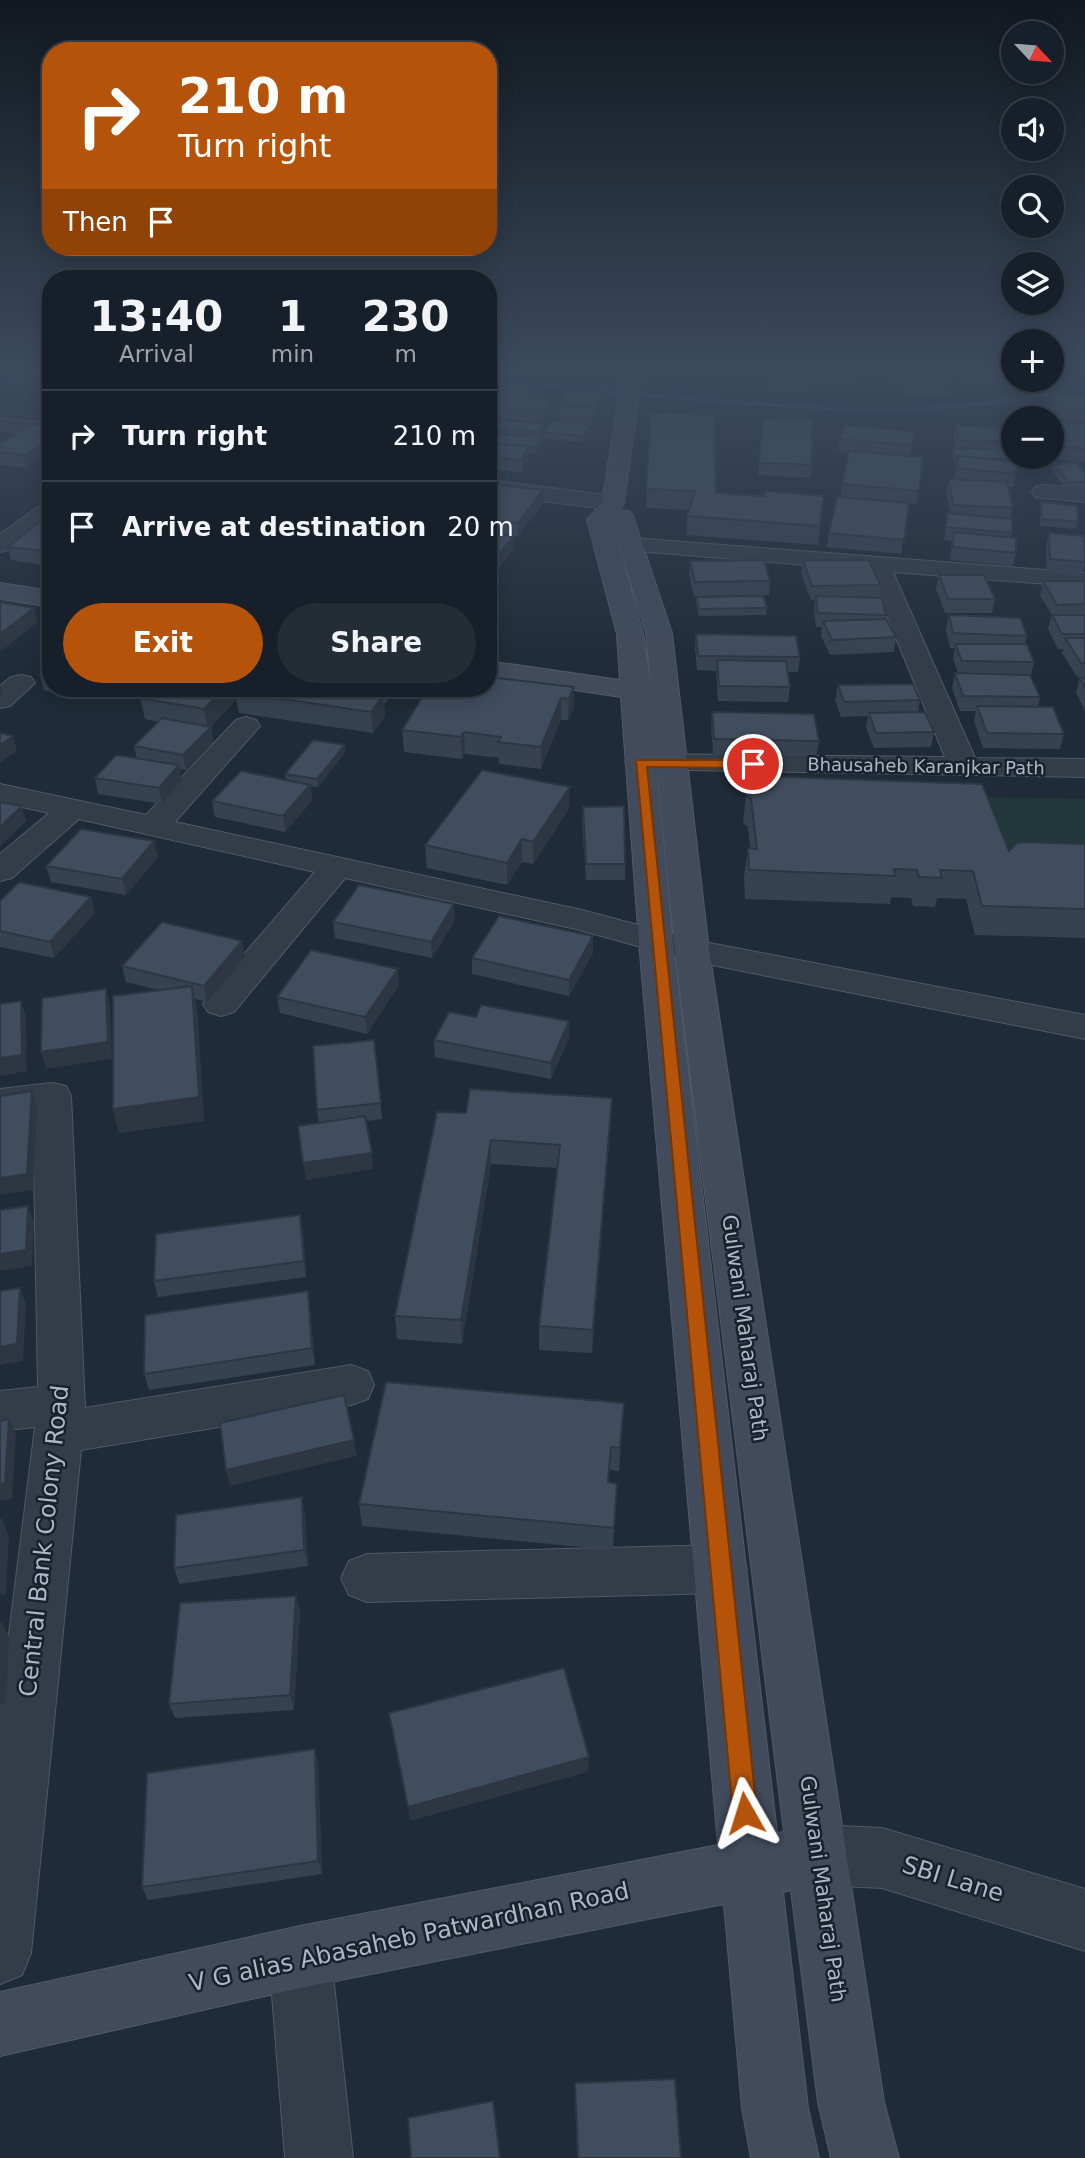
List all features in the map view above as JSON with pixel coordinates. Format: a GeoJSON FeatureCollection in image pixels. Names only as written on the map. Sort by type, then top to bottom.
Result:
{"type":"FeatureCollection","features":[{"type":"Feature","properties":{"kind":"street","name":"Gulwani Maharaj Path"},"geometry":{"type":"LineString","coordinates":[[618,472],[613,503],[599,520],[629,634],[648,685],[657,763],[674,946],[721,1569],[775,2108],[785,2158]]}},
{"type":"Feature","properties":{"kind":"street"},"geometry":{"type":"LineString","coordinates":[[497,488],[613,503]]}},
{"type":"Feature","properties":{"kind":"street"},"geometry":{"type":"LineString","coordinates":[[1043,492],[1085,495]]}},
{"type":"Feature","properties":{"kind":"street","name":"Gulwani Maharaj Path"},"geometry":{"type":"LineString","coordinates":[[613,503],[625,520],[659,633],[648,685]]}},
{"type":"Feature","properties":{"kind":"street"},"geometry":{"type":"LineString","coordinates":[[0,545],[42,515]]}},
{"type":"Feature","properties":{"kind":"street"},"geometry":{"type":"LineString","coordinates":[[633,545],[1085,580]]}},
{"type":"Feature","properties":{"kind":"street"},"geometry":{"type":"LineString","coordinates":[[877,564],[964,766]]}},
{"type":"Feature","properties":{"kind":"street"},"geometry":{"type":"LineString","coordinates":[[0,576],[42,583]]}},
{"type":"Feature","properties":{"kind":"street"},"geometry":{"type":"LineString","coordinates":[[0,591],[42,598]]}},
{"type":"Feature","properties":{"kind":"street"},"geometry":{"type":"LineString","coordinates":[[497,655],[648,685]]}},
{"type":"Feature","properties":{"kind":"street"},"geometry":{"type":"LineString","coordinates":[[497,670],[648,685]]}},
{"type":"Feature","properties":{"kind":"street"},"geometry":{"type":"LineString","coordinates":[[153,827],[246,726]]}},
{"type":"Feature","properties":{"kind":"street","name":"Bhausaheb Karanjkar Path"},"geometry":{"type":"LineString","coordinates":[[657,763],[1085,768]]}},
{"type":"Feature","properties":{"kind":"street"},"geometry":{"type":"LineString","coordinates":[[0,793],[582,920],[674,946],[1085,1027]]}},
{"type":"Feature","properties":{"kind":"street"},"geometry":{"type":"LineString","coordinates":[[0,871],[72,809]]}},
{"type":"Feature","properties":{"kind":"street"},"geometry":{"type":"LineString","coordinates":[[221,1004],[337,867]]}},
{"type":"Feature","properties":{"kind":"street","name":"Gulwani Maharaj Path"},"geometry":{"type":"LineString","coordinates":[[674,946],[819,1855],[851,2102],[865,2158]]}},
{"type":"Feature","properties":{"kind":"street","name":"Central Bank Colony Road"},"geometry":{"type":"LineString","coordinates":[[0,1103],[52,1096],[61,1418],[0,1953]]}},
{"type":"Feature","properties":{"kind":"street"},"geometry":{"type":"LineString","coordinates":[[0,1411],[61,1418],[351,1385]]}},
{"type":"Feature","properties":{"kind":"street"},"geometry":{"type":"LineString","coordinates":[[367,1578],[721,1569]]}},
{"type":"Feature","properties":{"kind":"street","name":"V G alias Abasaheb Patwardhan Road"},"geometry":{"type":"LineString","coordinates":[[0,2024],[300,1957],[819,1855]]}},
{"type":"Feature","properties":{"kind":"street","name":"SBI Lane"},"geometry":{"type":"LineString","coordinates":[[819,1855],[882,1858],[1085,1920]]}},
{"type":"Feature","properties":{"kind":"street"},"geometry":{"type":"LineString","coordinates":[[300,1957],[319,2158]]}},
{"type":"Feature","properties":{"kind":"green space"},"geometry":{"type":"Polygon","coordinates":[[[985,797],[1085,799],[1085,868],[1009,864],[985,797]]]}},
{"type":"Feature","properties":{"kind":"building"},"geometry":{"type":"Polygon","coordinates":[[[647,472],[715,472],[716,493],[764,496],[765,491],[824,496],[820,526],[687,516],[695,491],[646,489],[647,472]]]}},
{"type":"Feature","properties":{"kind":"building"},"geometry":{"type":"Polygon","coordinates":[[[845,472],[921,472],[919,491],[842,484],[845,472]]]}},
{"type":"Feature","properties":{"kind":"building"},"geometry":{"type":"Polygon","coordinates":[[[1060,472],[1084,472],[1085,482],[1068,482],[1060,472]]]}},
{"type":"Feature","properties":{"kind":"building"},"geometry":{"type":"Polygon","coordinates":[[[949,479],[1007,482],[1013,508],[953,505],[949,479]]]}},
{"type":"Feature","properties":{"kind":"building"},"geometry":{"type":"Polygon","coordinates":[[[497,485],[543,490],[518,523],[497,521],[497,485]]]}},
{"type":"Feature","properties":{"kind":"building"},"geometry":{"type":"Polygon","coordinates":[[[837,497],[909,503],[904,540],[829,533],[837,497]]]}},
{"type":"Feature","properties":{"kind":"building"},"geometry":{"type":"Polygon","coordinates":[[[1041,502],[1077,506],[1078,522],[1042,519],[1041,502]]]}},
{"type":"Feature","properties":{"kind":"building"},"geometry":{"type":"Polygon","coordinates":[[[947,513],[1012,519],[1012,533],[946,527],[947,513]]]}},
{"type":"Feature","properties":{"kind":"building"},"geometry":{"type":"Polygon","coordinates":[[[42,520],[42,551],[8,547],[42,520]]]}},
{"type":"Feature","properties":{"kind":"building"},"geometry":{"type":"Polygon","coordinates":[[[954,532],[1016,538],[1016,553],[953,547],[954,532]]]}},
{"type":"Feature","properties":{"kind":"building"},"geometry":{"type":"Polygon","coordinates":[[[1049,533],[1084,536],[1085,562],[1050,559],[1049,533]]]}},
{"type":"Feature","properties":{"kind":"building"},"geometry":{"type":"Polygon","coordinates":[[[497,534],[514,536],[500,553],[497,553],[497,534]]]}},
{"type":"Feature","properties":{"kind":"building"},"geometry":{"type":"Polygon","coordinates":[[[764,560],[770,581],[695,582],[690,561],[764,560]]]}},
{"type":"Feature","properties":{"kind":"building"},"geometry":{"type":"Polygon","coordinates":[[[803,560],[869,560],[880,585],[812,586],[803,560]]]}},
{"type":"Feature","properties":{"kind":"building"},"geometry":{"type":"Polygon","coordinates":[[[939,575],[984,575],[995,599],[948,599],[939,575]]]}},
{"type":"Feature","properties":{"kind":"building"},"geometry":{"type":"Polygon","coordinates":[[[1043,581],[1085,581],[1085,604],[1057,605],[1043,581]]]}},
{"type":"Feature","properties":{"kind":"building"},"geometry":{"type":"Polygon","coordinates":[[[763,596],[767,608],[699,609],[696,597],[763,596]]]}},
{"type":"Feature","properties":{"kind":"building"},"geometry":{"type":"Polygon","coordinates":[[[816,596],[882,598],[886,615],[818,613],[816,596]]]}},
{"type":"Feature","properties":{"kind":"building"},"geometry":{"type":"Polygon","coordinates":[[[0,602],[34,608],[0,634],[0,602]]]}},
{"type":"Feature","properties":{"kind":"building"},"geometry":{"type":"Polygon","coordinates":[[[949,615],[1020,618],[1027,636],[953,633],[949,615]]]}},
{"type":"Feature","properties":{"kind":"building"},"geometry":{"type":"Polygon","coordinates":[[[1052,615],[1085,615],[1085,634],[1062,634],[1052,615]]]}},
{"type":"Feature","properties":{"kind":"building"},"geometry":{"type":"Polygon","coordinates":[[[886,619],[896,637],[832,640],[823,621],[886,619]]]}},
{"type":"Feature","properties":{"kind":"building"},"geometry":{"type":"Polygon","coordinates":[[[696,634],[796,636],[800,657],[698,656],[696,634]]]}},
{"type":"Feature","properties":{"kind":"building"},"geometry":{"type":"Polygon","coordinates":[[[1065,638],[1085,638],[1085,663],[1081,663],[1065,638]]]}},
{"type":"Feature","properties":{"kind":"building"},"geometry":{"type":"Polygon","coordinates":[[[955,644],[1027,644],[1034,662],[962,661],[955,644]]]}},
{"type":"Feature","properties":{"kind":"building"},"geometry":{"type":"Polygon","coordinates":[[[717,660],[786,661],[790,687],[719,686],[717,660]]]}},
{"type":"Feature","properties":{"kind":"building"},"geometry":{"type":"Polygon","coordinates":[[[955,673],[1030,675],[1040,697],[963,696],[955,673]]]}},
{"type":"Feature","properties":{"kind":"building"},"geometry":{"type":"Polygon","coordinates":[[[497,678],[574,687],[569,699],[561,698],[541,747],[498,742],[501,737],[464,732],[461,737],[402,730],[422,697],[497,697],[497,678]]]}},
{"type":"Feature","properties":{"kind":"building"},"geometry":{"type":"Polygon","coordinates":[[[913,684],[920,700],[844,702],[838,685],[913,684]]]}},
{"type":"Feature","properties":{"kind":"building"},"geometry":{"type":"Polygon","coordinates":[[[141,697],[215,697],[204,709],[141,697]]]}},
{"type":"Feature","properties":{"kind":"building"},"geometry":{"type":"Polygon","coordinates":[[[269,697],[382,697],[371,712],[269,697]]]}},
{"type":"Feature","properties":{"kind":"building"},"geometry":{"type":"Polygon","coordinates":[[[977,706],[1053,707],[1064,734],[987,733],[977,706]]]}},
{"type":"Feature","properties":{"kind":"building"},"geometry":{"type":"Polygon","coordinates":[[[712,712],[814,714],[819,741],[714,739],[712,712]]]}},
{"type":"Feature","properties":{"kind":"building"},"geometry":{"type":"Polygon","coordinates":[[[925,712],[934,732],[876,733],[869,713],[925,712]]]}},
{"type":"Feature","properties":{"kind":"building"},"geometry":{"type":"Polygon","coordinates":[[[162,718],[211,727],[183,755],[134,746],[162,718]]]}},
{"type":"Feature","properties":{"kind":"building"},"geometry":{"type":"Polygon","coordinates":[[[0,733],[13,736],[0,745],[0,733]]]}},
{"type":"Feature","properties":{"kind":"building"},"geometry":{"type":"Polygon","coordinates":[[[313,740],[345,745],[317,779],[285,774],[313,740]]]}},
{"type":"Feature","properties":{"kind":"building"},"geometry":{"type":"Polygon","coordinates":[[[116,755],[179,765],[159,788],[95,778],[116,755]]]}},
{"type":"Feature","properties":{"kind":"building"},"geometry":{"type":"Polygon","coordinates":[[[482,770],[570,787],[533,842],[522,839],[507,863],[425,845],[482,770]]]}},
{"type":"Feature","properties":{"kind":"building"},"geometry":{"type":"Polygon","coordinates":[[[241,771],[310,785],[283,816],[212,801],[241,771]]]}},
{"type":"Feature","properties":{"kind":"building"},"geometry":{"type":"Polygon","coordinates":[[[755,776],[982,784],[1009,851],[1017,843],[1025,842],[1085,844],[1085,909],[982,906],[973,871],[940,870],[942,878],[919,877],[917,870],[894,869],[895,876],[749,870],[748,848],[757,849],[751,799],[746,795],[756,791],[755,776]]]}},
{"type":"Feature","properties":{"kind":"building"},"geometry":{"type":"Polygon","coordinates":[[[0,802],[22,806],[0,827],[0,802]]]}},
{"type":"Feature","properties":{"kind":"building"},"geometry":{"type":"Polygon","coordinates":[[[624,806],[625,864],[586,864],[583,807],[624,806]]]}},
{"type":"Feature","properties":{"kind":"building"},"geometry":{"type":"Polygon","coordinates":[[[81,829],[154,841],[122,879],[46,866],[81,829]]]}},
{"type":"Feature","properties":{"kind":"building"},"geometry":{"type":"Polygon","coordinates":[[[19,882],[91,897],[50,942],[0,931],[0,901],[19,882]]]}},
{"type":"Feature","properties":{"kind":"building"},"geometry":{"type":"Polygon","coordinates":[[[359,885],[454,904],[431,942],[333,922],[359,885]]]}},
{"type":"Feature","properties":{"kind":"building"},"geometry":{"type":"Polygon","coordinates":[[[499,916],[593,936],[569,980],[472,958],[499,916]]]}},
{"type":"Feature","properties":{"kind":"building"},"geometry":{"type":"Polygon","coordinates":[[[162,922],[242,941],[204,986],[122,966],[162,922]]]}},
{"type":"Feature","properties":{"kind":"building"},"geometry":{"type":"Polygon","coordinates":[[[311,950],[398,969],[365,1017],[277,997],[311,950]]]}},
{"type":"Feature","properties":{"kind":"building"},"geometry":{"type":"Polygon","coordinates":[[[192,986],[199,1097],[113,1109],[113,996],[192,986]]]}},
{"type":"Feature","properties":{"kind":"building"},"geometry":{"type":"Polygon","coordinates":[[[106,989],[108,1042],[41,1052],[42,998],[106,989]]]}},
{"type":"Feature","properties":{"kind":"building"},"geometry":{"type":"Polygon","coordinates":[[[21,1001],[22,1055],[0,1058],[0,1004],[21,1001]]]}},
{"type":"Feature","properties":{"kind":"building"},"geometry":{"type":"Polygon","coordinates":[[[481,1005],[569,1021],[551,1063],[434,1040],[449,1012],[476,1017],[481,1005]]]}},
{"type":"Feature","properties":{"kind":"building"},"geometry":{"type":"Polygon","coordinates":[[[374,1040],[381,1103],[317,1110],[313,1046],[374,1040]]]}},
{"type":"Feature","properties":{"kind":"building"},"geometry":{"type":"Polygon","coordinates":[[[470,1089],[612,1098],[593,1330],[539,1326],[560,1145],[491,1140],[461,1320],[395,1316],[437,1112],[466,1113],[470,1089]]]}},
{"type":"Feature","properties":{"kind":"building"},"geometry":{"type":"Polygon","coordinates":[[[32,1091],[27,1174],[0,1178],[0,1096],[32,1091]]]}},
{"type":"Feature","properties":{"kind":"building"},"geometry":{"type":"Polygon","coordinates":[[[365,1116],[372,1153],[303,1163],[298,1126],[365,1116]]]}},
{"type":"Feature","properties":{"kind":"building"},"geometry":{"type":"Polygon","coordinates":[[[28,1206],[26,1250],[0,1254],[0,1210],[28,1206]]]}},
{"type":"Feature","properties":{"kind":"building"},"geometry":{"type":"Polygon","coordinates":[[[300,1215],[304,1261],[154,1281],[156,1234],[300,1215]]]}},
{"type":"Feature","properties":{"kind":"building"},"geometry":{"type":"Polygon","coordinates":[[[20,1288],[17,1344],[0,1347],[0,1291],[20,1288]]]}},
{"type":"Feature","properties":{"kind":"building"},"geometry":{"type":"Polygon","coordinates":[[[308,1291],[312,1348],[144,1374],[145,1315],[308,1291]]]}},
{"type":"Feature","properties":{"kind":"building"},"geometry":{"type":"Polygon","coordinates":[[[386,1382],[624,1403],[620,1448],[611,1447],[608,1482],[617,1484],[614,1528],[359,1504],[386,1382]]]}},
{"type":"Feature","properties":{"kind":"building"},"geometry":{"type":"Polygon","coordinates":[[[344,1395],[354,1440],[226,1470],[220,1423],[344,1395]]]}},
{"type":"Feature","properties":{"kind":"building"},"geometry":{"type":"Polygon","coordinates":[[[9,1419],[5,1483],[0,1484],[0,1421],[9,1419]]]}},
{"type":"Feature","properties":{"kind":"building"},"geometry":{"type":"Polygon","coordinates":[[[302,1497],[304,1550],[174,1568],[176,1515],[302,1497]]]}},
{"type":"Feature","properties":{"kind":"building"},"geometry":{"type":"Polygon","coordinates":[[[296,1596],[290,1695],[169,1704],[180,1603],[296,1596]]]}},
{"type":"Feature","properties":{"kind":"building"},"geometry":{"type":"Polygon","coordinates":[[[2,1622],[0,1654],[0,1623],[2,1622]]]}},
{"type":"Feature","properties":{"kind":"building"},"geometry":{"type":"Polygon","coordinates":[[[564,1668],[589,1757],[408,1807],[389,1713],[564,1668]]]}},
{"type":"Feature","properties":{"kind":"building"},"geometry":{"type":"Polygon","coordinates":[[[315,1749],[318,1861],[142,1887],[147,1773],[315,1749]]]}},
{"type":"Feature","properties":{"kind":"building"},"geometry":{"type":"Polygon","coordinates":[[[675,2079],[681,2158],[578,2158],[575,2083],[675,2079]]]}},
{"type":"Feature","properties":{"kind":"building"},"geometry":{"type":"Polygon","coordinates":[[[493,2101],[500,2158],[411,2158],[408,2118],[493,2101]]]}},
{"type":"Feature","properties":{"kind":"route"},"geometry":{"type":"LineString","coordinates":[[745,1813],[640,763],[753,764]]}}]}
